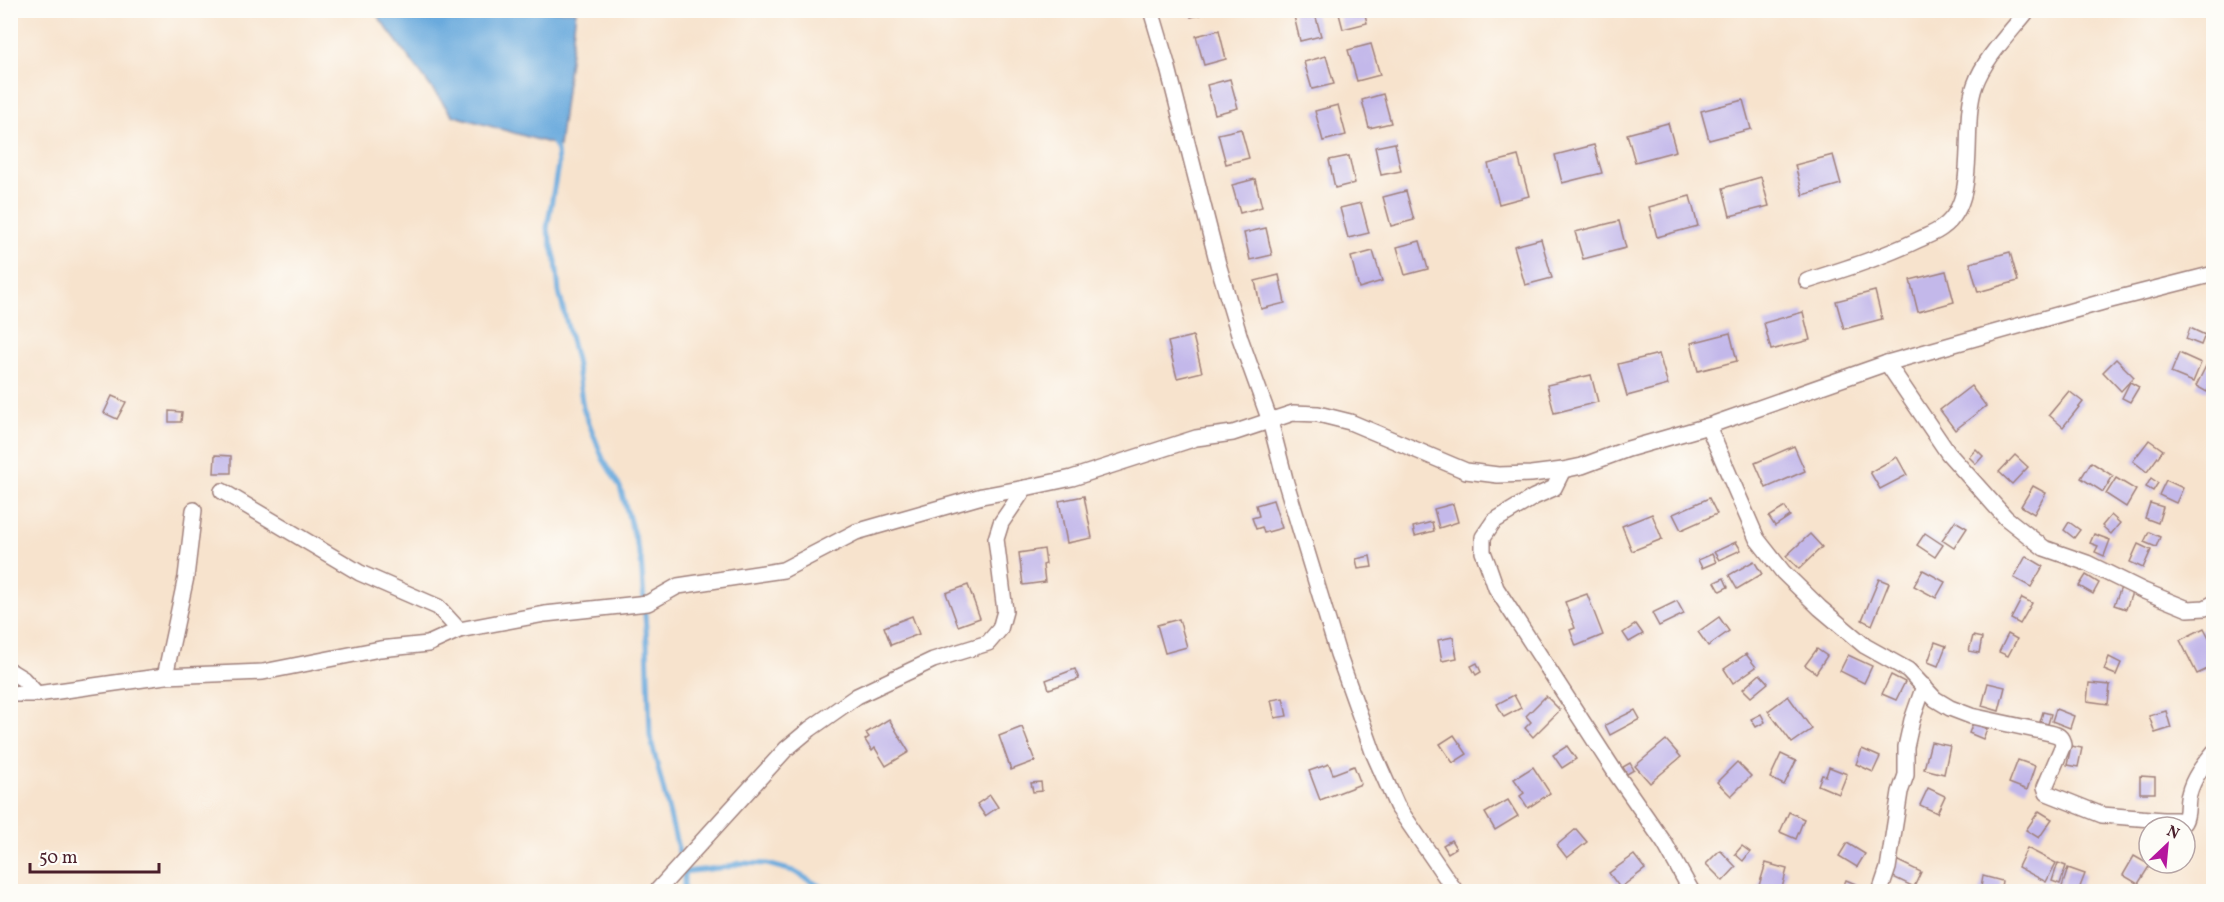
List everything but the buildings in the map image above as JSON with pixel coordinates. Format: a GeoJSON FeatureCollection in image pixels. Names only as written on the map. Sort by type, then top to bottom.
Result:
{"type":"FeatureCollection","features":[{"type":"Feature","properties":{"kind":"street"},"geometry":{"type":"LineString","coordinates":[[1150,10],[1167,64],[1218,264],[1240,338],[1270,421],[1286,483],[1338,654],[1373,752],[1397,806],[1456,891]]}},
{"type":"Feature","properties":{"kind":"street"},"geometry":{"type":"LineString","coordinates":[[1807,281],[1909,244],[1943,227],[1959,210],[1964,190],[1968,114],[1976,83],[1994,53],[2028,10]]}},
{"type":"Feature","properties":{"kind":"street"},"geometry":{"type":"LineString","coordinates":[[10,694],[37,694],[165,676],[263,672],[380,649],[428,644],[459,630],[545,614],[648,603],[678,586],[783,570],[856,532],[982,496],[1072,478],[1196,438],[1233,433],[1293,413],[1318,414],[1350,422],[1466,471],[1498,475],[1563,470],[1708,426],[1887,363],[2212,274]]}},
{"type":"Feature","properties":{"kind":"street"},"geometry":{"type":"LineString","coordinates":[[1887,363],[1948,453],[2006,518],[2044,548],[2087,564],[2188,609],[2205,608],[2214,603]]}},
{"type":"Feature","properties":{"kind":"street"},"geometry":{"type":"LineString","coordinates":[[1708,426],[1757,538],[1783,572],[1820,608],[1856,638],[1908,670],[1935,699],[1950,708],[1971,716],[2059,735],[2063,745],[2045,790],[2102,815],[2184,822],[2193,781],[2214,752]]}},
{"type":"Feature","properties":{"kind":"street"},"geometry":{"type":"LineString","coordinates":[[1563,470],[1554,488],[1494,521],[1483,537],[1484,552],[1496,588],[1617,775],[1665,844],[1692,891]]}},
{"type":"Feature","properties":{"kind":"street"},"geometry":{"type":"LineString","coordinates":[[656,891],[786,749],[810,729],[856,696],[933,660],[988,642],[1000,629],[1005,611],[996,539],[1001,523],[1025,488]]}},
{"type":"Feature","properties":{"kind":"street"},"geometry":{"type":"LineString","coordinates":[[222,491],[360,573],[438,608],[459,630]]}},
{"type":"Feature","properties":{"kind":"street"},"geometry":{"type":"LineString","coordinates":[[165,676],[186,577],[194,510]]}},
{"type":"Feature","properties":{"kind":"street"},"geometry":{"type":"LineString","coordinates":[[10,671],[23,679],[37,694]]}},
{"type":"Feature","properties":{"kind":"street"},"geometry":{"type":"LineString","coordinates":[[1880,891],[1888,868],[1900,792],[1906,775],[1906,747],[1912,720],[1924,686]]}},
{"type":"Feature","properties":{"kind":"water"},"geometry":{"type":"Polygon","coordinates":[[[374,11],[576,11],[559,146],[452,115],[374,11]]]}},
{"type":"Feature","properties":{"kind":"waterway"},"geometry":{"type":"LineString","coordinates":[[552,141],[557,150],[558,165],[547,228],[556,261],[559,292],[576,360],[583,408],[603,459],[620,487],[641,559],[650,736],[684,872],[684,892]]}},
{"type":"Feature","properties":{"kind":"waterway"},"geometry":{"type":"LineString","coordinates":[[684,872],[727,867],[740,863],[767,864],[793,871],[830,892]]}}]}
